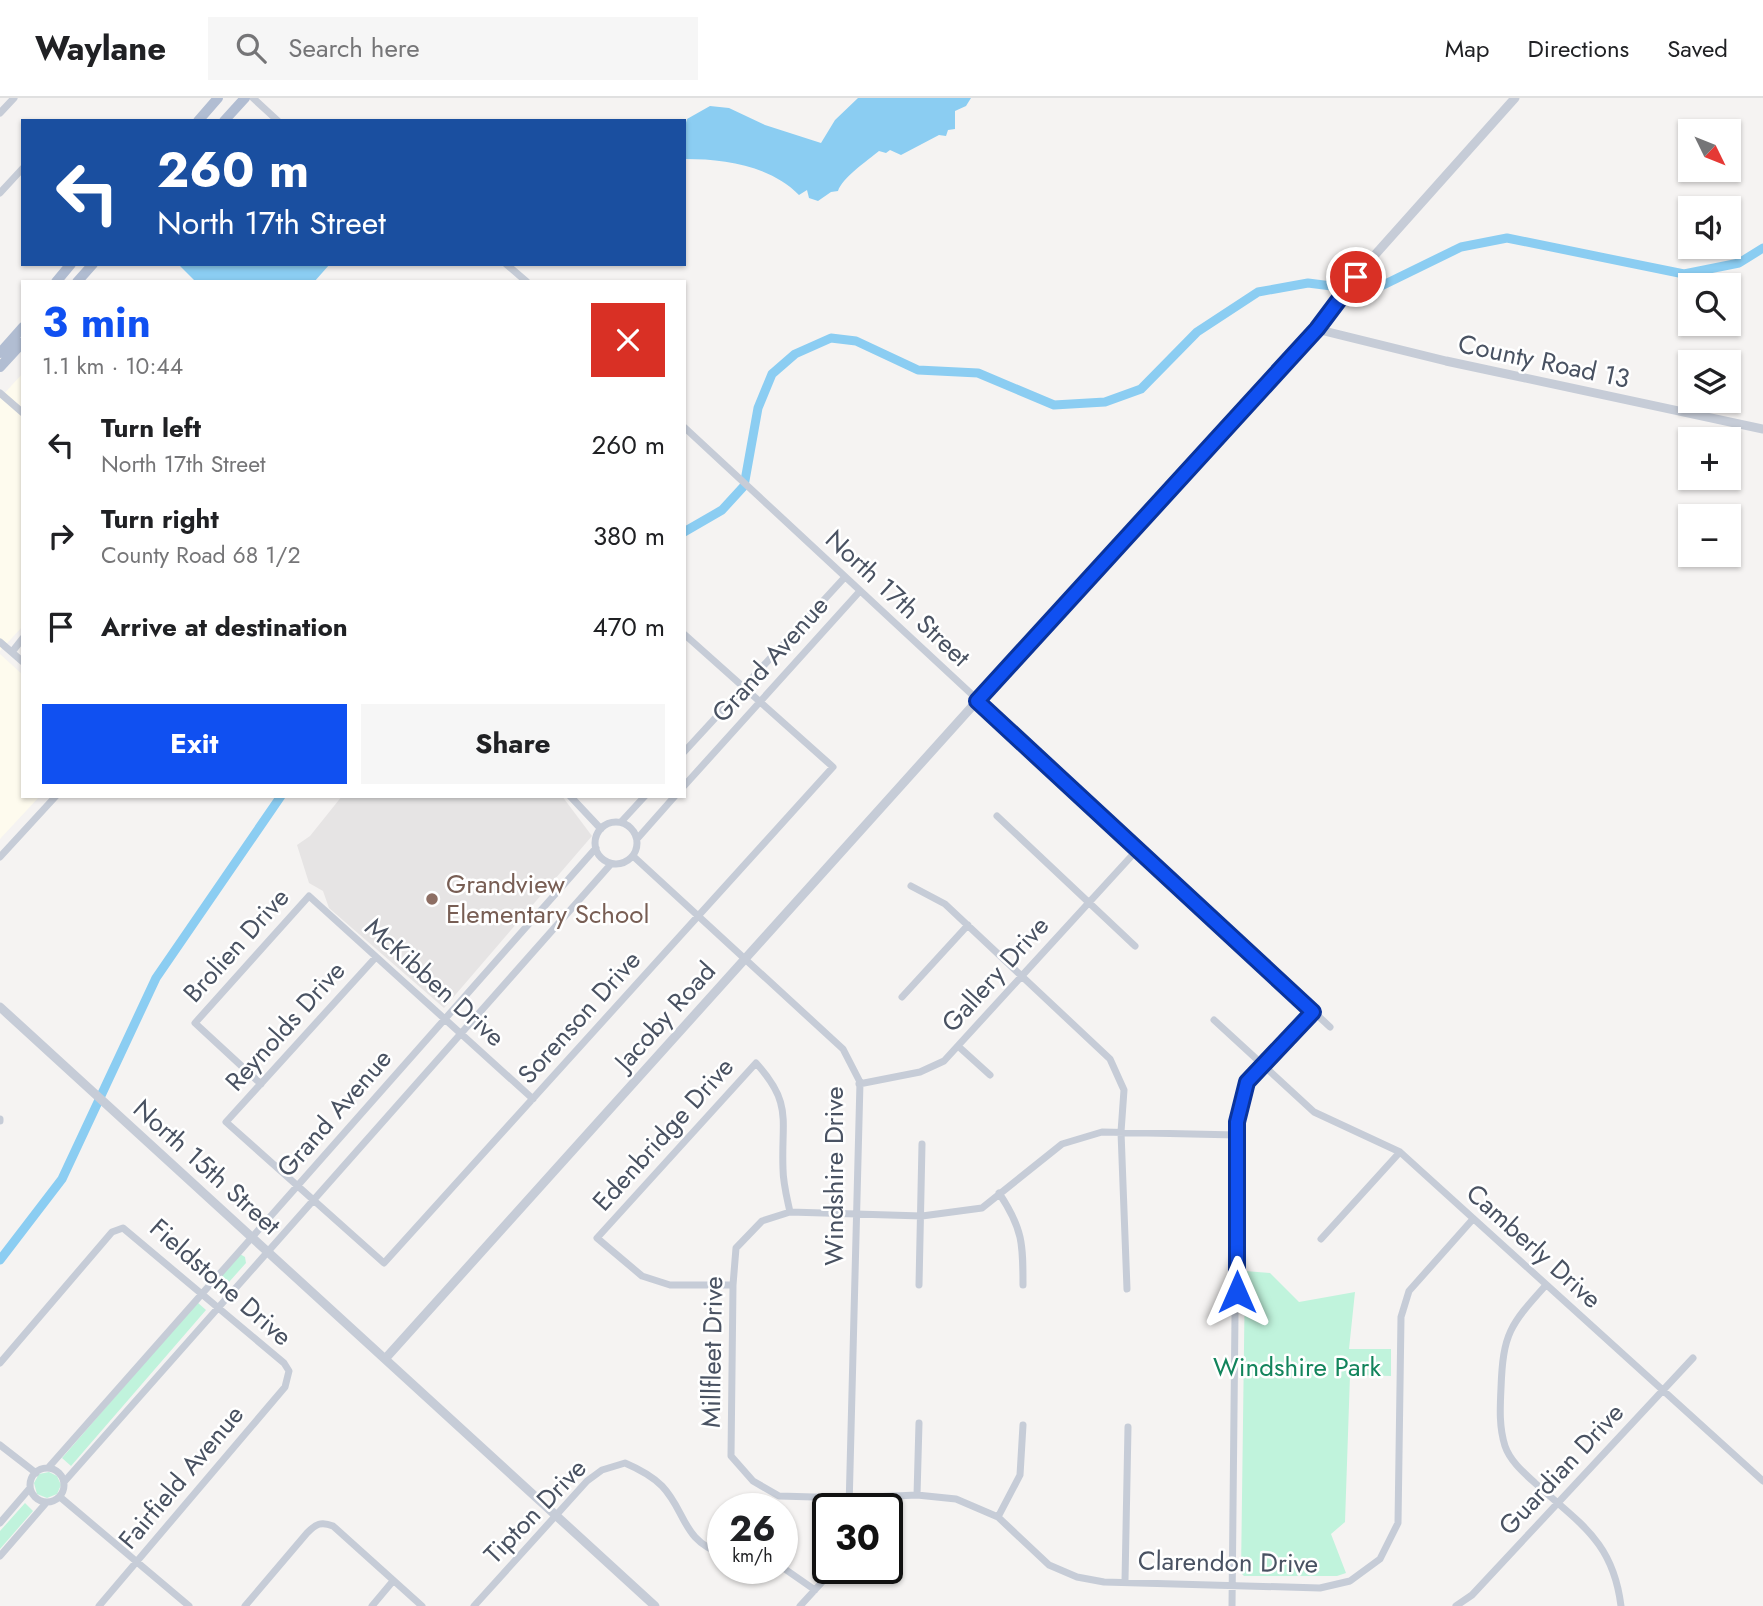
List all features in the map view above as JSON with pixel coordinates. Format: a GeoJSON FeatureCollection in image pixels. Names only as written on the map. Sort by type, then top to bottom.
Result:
{"type":"FeatureCollection","features":[{"type":"Feature","properties":{"kind":"main road"},"geometry":{"type":"LineString","coordinates":[[200,119],[218,98]]}},
{"type":"Feature","properties":{"kind":"main road"},"geometry":{"type":"LineString","coordinates":[[226,119],[244,98]]}},
{"type":"Feature","properties":{"kind":"main road"},"geometry":{"type":"LineString","coordinates":[[58,280],[69,266]]}},
{"type":"Feature","properties":{"kind":"main road"},"geometry":{"type":"LineString","coordinates":[[79,280],[91,266]]}},
{"type":"Feature","properties":{"kind":"main road"},"geometry":{"type":"LineString","coordinates":[[0,343],[21,320]]}},
{"type":"Feature","properties":{"kind":"main road"},"geometry":{"type":"LineString","coordinates":[[0,352],[21,329]]}},
{"type":"Feature","properties":{"kind":"main road"},"geometry":{"type":"LineString","coordinates":[[0,367],[21,344]]}},
{"type":"Feature","properties":{"kind":"street"},"geometry":{"type":"LineString","coordinates":[[0,113],[14,98]]}},
{"type":"Feature","properties":{"kind":"street"},"geometry":{"type":"LineString","coordinates":[[253,98],[276,119]]}},
{"type":"Feature","properties":{"kind":"street","name":"Jacoby Road"},"geometry":{"type":"LineString","coordinates":[[385,1359],[977,701],[1317,329],[1356,277],[1514,98]]}},
{"type":"Feature","properties":{"kind":"street"},"geometry":{"type":"LineString","coordinates":[[0,193],[21,170]]}},
{"type":"Feature","properties":{"kind":"street"},"geometry":{"type":"LineString","coordinates":[[508,266],[525,280]]}},
{"type":"Feature","properties":{"kind":"street","name":"County Road 13"},"geometry":{"type":"LineString","coordinates":[[1317,329],[1446,361],[1763,429]]}},
{"type":"Feature","properties":{"kind":"street"},"geometry":{"type":"LineString","coordinates":[[0,393],[21,411]]}},
{"type":"Feature","properties":{"kind":"street","name":"North 17th Street"},"geometry":{"type":"LineString","coordinates":[[686,429],[1330,1027]]}},
{"type":"Feature","properties":{"kind":"street","name":"Grand Avenue"},"geometry":{"type":"LineString","coordinates":[[686,750],[845,577]]}},
{"type":"Feature","properties":{"kind":"street","name":"Grand Avenue"},"geometry":{"type":"LineString","coordinates":[[686,784],[860,591]]}},
{"type":"Feature","properties":{"kind":"street"},"geometry":{"type":"LineString","coordinates":[[686,637],[761,700]]}},
{"type":"Feature","properties":{"kind":"street"},"geometry":{"type":"LineString","coordinates":[[12,652],[21,641]]}},
{"type":"Feature","properties":{"kind":"street"},"geometry":{"type":"LineString","coordinates":[[0,642],[21,660]]}},
{"type":"Feature","properties":{"kind":"street","name":"Sorenson Drive"},"geometry":{"type":"LineString","coordinates":[[313,1201],[384,1263],[833,767],[761,700]]}},
{"type":"Feature","properties":{"kind":"street"},"geometry":{"type":"LineString","coordinates":[[0,857],[53,798]]}},
{"type":"Feature","properties":{"kind":"street"},"geometry":{"type":"LineString","coordinates":[[572,798],[601,829]]}},
{"type":"Feature","properties":{"kind":"street"},"geometry":{"type":"LineString","coordinates":[[621,822],[643,798]]}},
{"type":"Feature","properties":{"kind":"street"},"geometry":{"type":"LineString","coordinates":[[637,839],[630,826],[621,822],[609,823],[601,829],[596,838],[596,848],[600,857],[611,864],[625,863],[633,856],[637,839],[673,798]]}},
{"type":"Feature","properties":{"kind":"street"},"geometry":{"type":"LineString","coordinates":[[997,816],[1135,946]]}},
{"type":"Feature","properties":{"kind":"street","name":"Grand Avenue"},"geometry":{"type":"LineString","coordinates":[[48,1468],[596,848]]}},
{"type":"Feature","properties":{"kind":"street","name":"Gallery Drive"},"geometry":{"type":"LineString","coordinates":[[859,1084],[920,1072],[944,1061],[1137,850]]}},
{"type":"Feature","properties":{"kind":"street","name":"Windshire Drive"},"geometry":{"type":"LineString","coordinates":[[633,856],[843,1049],[859,1084],[849,1493]]}},
{"type":"Feature","properties":{"kind":"street","name":"Grand Avenue"},"geometry":{"type":"LineString","coordinates":[[64,1482],[611,864]]}},
{"type":"Feature","properties":{"kind":"street"},"geometry":{"type":"LineString","coordinates":[[911,886],[945,904],[1110,1059],[1124,1090],[1121,1132],[1127,1289]]}},
{"type":"Feature","properties":{"kind":"street","name":"McKibben Drive"},"geometry":{"type":"LineString","coordinates":[[309,896],[533,1099]]}},
{"type":"Feature","properties":{"kind":"street","name":"Brolien Drive"},"geometry":{"type":"LineString","coordinates":[[261,1084],[195,1023],[309,896]]}},
{"type":"Feature","properties":{"kind":"street"},"geometry":{"type":"LineString","coordinates":[[902,997],[968,925]]}},
{"type":"Feature","properties":{"kind":"street","name":"Reynolds Drive"},"geometry":{"type":"LineString","coordinates":[[297,1186],[226,1122],[376,957]]}},
{"type":"Feature","properties":{"kind":"street","name":"North 15th Street"},"geometry":{"type":"LineString","coordinates":[[0,1007],[655,1606]]}},
{"type":"Feature","properties":{"kind":"street"},"geometry":{"type":"LineString","coordinates":[[1232,1606],[1237,1135],[1247,1082],[1313,1012]]}},
{"type":"Feature","properties":{"kind":"street","name":"Camberly Drive"},"geometry":{"type":"LineString","coordinates":[[1214,1020],[1314,1112],[1400,1152],[1763,1481]]}},
{"type":"Feature","properties":{"kind":"street"},"geometry":{"type":"LineString","coordinates":[[958,1046],[990,1075]]}},
{"type":"Feature","properties":{"kind":"street","name":"Edenbridge Drive"},"geometry":{"type":"LineString","coordinates":[[733,1285],[670,1285],[642,1276],[597,1238],[756,1063],[775,1084],[784,1107],[783,1172],[790,1212]]}},
{"type":"Feature","properties":{"kind":"street","name":"Millfleet Drive"},"geometry":{"type":"LineString","coordinates":[[812,1497],[779,1496],[752,1480],[731,1456],[733,1285],[736,1248],[762,1221],[790,1212],[922,1216],[982,1208],[1062,1144],[1102,1132],[1237,1135]]}},
{"type":"Feature","properties":{"kind":"street"},"geometry":{"type":"LineString","coordinates":[[919,1285],[922,1144]]}},
{"type":"Feature","properties":{"kind":"street"},"geometry":{"type":"LineString","coordinates":[[1321,1239],[1400,1152]]}},
{"type":"Feature","properties":{"kind":"street"},"geometry":{"type":"LineString","coordinates":[[297,1186],[313,1201]]}},
{"type":"Feature","properties":{"kind":"street"},"geometry":{"type":"LineString","coordinates":[[999,1194],[1017,1220],[1023,1248],[1023,1285]]}},
{"type":"Feature","properties":{"kind":"street","name":"Clarendon Drive"},"geometry":{"type":"LineString","coordinates":[[903,1496],[956,1499],[998,1517],[1049,1565],[1077,1577],[1320,1588],[1350,1581],[1380,1559],[1398,1523],[1401,1317],[1409,1291],[1473,1219]]}},
{"type":"Feature","properties":{"kind":"street","name":"Fieldstone Drive"},"geometry":{"type":"LineString","coordinates":[[0,1363],[112,1231],[121,1228],[128,1229],[284,1363],[289,1373]]}},
{"type":"Feature","properties":{"kind":"street"},"geometry":{"type":"LineString","coordinates":[[1546,1285],[1512,1322],[1502,1350],[1500,1419],[1506,1449],[1512,1459],[1596,1538],[1607,1553],[1618,1587],[1620,1606]]}},
{"type":"Feature","properties":{"kind":"street","name":"Guardian Drive"},"geometry":{"type":"LineString","coordinates":[[1456,1606],[1472,1595],[1693,1358]]}},
{"type":"Feature","properties":{"kind":"street","name":"Fairfield Avenue"},"geometry":{"type":"LineString","coordinates":[[99,1606],[285,1387],[289,1373]]}},
{"type":"Feature","properties":{"kind":"street"},"geometry":{"type":"LineString","coordinates":[[917,1495],[919,1423]]}},
{"type":"Feature","properties":{"kind":"street"},"geometry":{"type":"LineString","coordinates":[[998,1517],[1020,1475],[1023,1425]]}},
{"type":"Feature","properties":{"kind":"street"},"geometry":{"type":"LineString","coordinates":[[1125,1581],[1128,1426]]}},
{"type":"Feature","properties":{"kind":"street"},"geometry":{"type":"LineString","coordinates":[[0,1445],[36,1473]]}},
{"type":"Feature","properties":{"kind":"street","name":"Tipton Drive"},"geometry":{"type":"LineString","coordinates":[[474,1606],[555,1515],[601,1470],[625,1463],[649,1474],[664,1488],[685,1528],[707,1546]]}},
{"type":"Feature","properties":{"kind":"street"},"geometry":{"type":"LineString","coordinates":[[0,1524],[30,1488],[36,1473],[48,1468],[59,1472],[64,1482],[60,1497]]}},
{"type":"Feature","properties":{"kind":"street"},"geometry":{"type":"LineString","coordinates":[[30,1488],[36,1498],[46,1503]]}},
{"type":"Feature","properties":{"kind":"street"},"geometry":{"type":"LineString","coordinates":[[60,1497],[189,1606]]}},
{"type":"Feature","properties":{"kind":"street"},"geometry":{"type":"LineString","coordinates":[[0,1556],[46,1503],[60,1497]]}},
{"type":"Feature","properties":{"kind":"street"},"geometry":{"type":"LineString","coordinates":[[245,1606],[307,1533],[319,1523],[333,1526],[422,1606]]}},
{"type":"Feature","properties":{"kind":"street"},"geometry":{"type":"LineString","coordinates":[[798,1578],[815,1590]]}},
{"type":"Feature","properties":{"kind":"street"},"geometry":{"type":"LineString","coordinates":[[372,1606],[393,1581]]}},
{"type":"Feature","properties":{"kind":"street"},"geometry":{"type":"LineString","coordinates":[[800,1606],[820,1584]]}},
{"type":"Feature","properties":{"kind":"shaded area"},"geometry":{"type":"Polygon","coordinates":[[[21,375],[21,628],[0,651],[0,398],[21,375]]]}},
{"type":"Feature","properties":{"kind":"shaded area"},"geometry":{"type":"Polygon","coordinates":[[[0,654],[21,673],[21,798],[38,798],[0,839],[0,654]]]}},
{"type":"Feature","properties":{"kind":"shaded area","name":"Grandview Elementary School"},"geometry":{"type":"Polygon","coordinates":[[[340,798],[564,798],[592,836],[444,1008],[329,908],[323,891],[309,883],[297,845],[310,836],[340,798]]]}},
{"type":"Feature","properties":{"kind":"green space"},"geometry":{"type":"Polygon","coordinates":[[[240,1254],[245,1257],[246,1263],[221,1291],[213,1284],[240,1254]]]}},
{"type":"Feature","properties":{"kind":"green space","name":"Windshire Park"},"geometry":{"type":"Polygon","coordinates":[[[1245,1271],[1270,1273],[1299,1302],[1355,1292],[1349,1349],[1391,1349],[1391,1376],[1350,1375],[1345,1522],[1331,1534],[1346,1573],[1337,1576],[1244,1576],[1241,1573],[1245,1271]]]}},
{"type":"Feature","properties":{"kind":"green space"},"geometry":{"type":"Polygon","coordinates":[[[197,1302],[206,1310],[71,1466],[62,1458],[197,1302]]]}},
{"type":"Feature","properties":{"kind":"green space"},"geometry":{"type":"Polygon","coordinates":[[[49,1472],[57,1476],[61,1485],[57,1494],[47,1498],[37,1494],[34,1483],[39,1474],[49,1472]]]}},
{"type":"Feature","properties":{"kind":"green space"},"geometry":{"type":"Polygon","coordinates":[[[25,1503],[33,1511],[0,1549],[0,1531],[25,1503]]]}},
{"type":"Feature","properties":{"kind":"water"},"geometry":{"type":"Polygon","coordinates":[[[858,98],[971,98],[966,106],[955,111],[955,129],[948,130],[946,136],[939,135],[901,155],[890,150],[886,153],[879,151],[850,175],[838,191],[831,192],[818,201],[809,198],[807,190],[799,195],[775,177],[747,166],[686,159],[687,119],[710,106],[729,108],[765,125],[821,143],[835,120],[858,98]]]}},
{"type":"Feature","properties":{"kind":"water"},"geometry":{"type":"Polygon","coordinates":[[[180,266],[328,266],[316,280],[194,280],[180,266]]]}},
{"type":"Feature","properties":{"kind":"waterway"},"geometry":{"type":"LineString","coordinates":[[686,531],[722,510],[744,486],[758,408],[772,374],[795,354],[831,338],[856,341],[918,370],[978,373],[1054,405],[1105,402],[1141,389],[1197,332],[1258,292],[1308,283],[1371,291],[1461,247],[1507,238],[1684,274],[1739,263],[1763,248]]}},
{"type":"Feature","properties":{"kind":"waterway"},"geometry":{"type":"LineString","coordinates":[[0,1260],[62,1179],[156,978],[280,798]]}},
{"type":"Feature","properties":{"kind":"place","name":"Grandview Elementary School"},"geometry":{"type":"Point","coordinates":[432,899]}},
{"type":"Feature","properties":{"kind":"route"},"geometry":{"type":"LineString","coordinates":[[1237,1292],[1237,1122],[1247,1082],[1313,1012],[977,701],[1317,329],[1356,277]]}}]}
